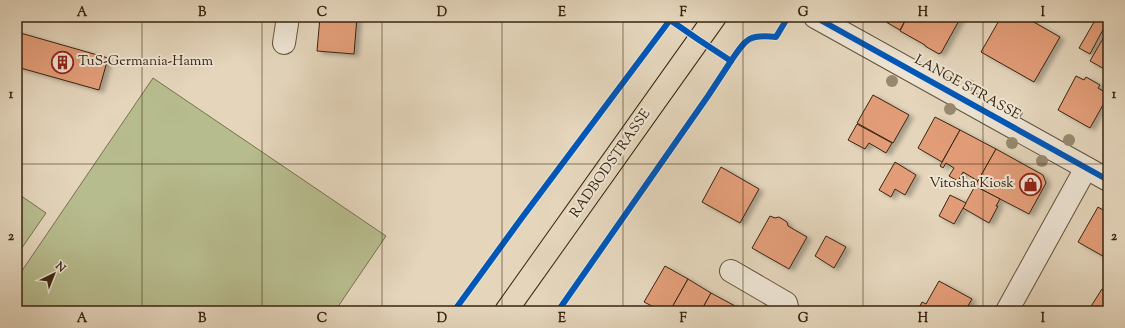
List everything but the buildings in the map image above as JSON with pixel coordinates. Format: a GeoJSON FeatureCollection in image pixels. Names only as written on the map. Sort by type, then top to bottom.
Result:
{"type":"FeatureCollection","features":[{"type":"Feature","properties":{"kind":"main road","name":"RADBODSTRASSE"},"geometry":{"type":"LineString","coordinates":[[506,311],[716,17]]}},
{"type":"Feature","properties":{"kind":"street"},"geometry":{"type":"LineString","coordinates":[[284,43],[288,17]]}},
{"type":"Feature","properties":{"kind":"street","name":"LANGE STRASSE"},"geometry":{"type":"LineString","coordinates":[[815,17],[1108,180]]}},
{"type":"Feature","properties":{"kind":"street"},"geometry":{"type":"LineString","coordinates":[[1007,311],[1086,168]]}},
{"type":"Feature","properties":{"kind":"street"},"geometry":{"type":"LineString","coordinates":[[731,271],[786,303],[788,311]]}},
{"type":"Feature","properties":{"kind":"green space"},"geometry":{"type":"Polygon","coordinates":[[[153,78],[386,236],[335,311],[17,311],[17,278],[153,78]]]}},
{"type":"Feature","properties":{"kind":"green space"},"geometry":{"type":"Polygon","coordinates":[[[17,193],[46,213],[17,255],[17,193]]]}},
{"type":"Feature","properties":{"kind":"cycle path"},"geometry":{"type":"LineString","coordinates":[[670,17],[670,20],[731,61],[744,43],[753,37],[776,37],[788,17]]}},
{"type":"Feature","properties":{"kind":"cycle path"},"geometry":{"type":"LineString","coordinates":[[815,17],[1108,180]]}},
{"type":"Feature","properties":{"kind":"cycle path"},"geometry":{"type":"LineString","coordinates":[[454,311],[670,20]]}},
{"type":"Feature","properties":{"kind":"cycle path"},"geometry":{"type":"LineString","coordinates":[[558,311],[731,61]]}},
{"type":"Feature","properties":{"kind":"place","name":"TuS-Germania-Hamm"},"geometry":{"type":"Point","coordinates":[62,62]}},
{"type":"Feature","properties":{"kind":"place","name":"Vitosha Kiosk"},"geometry":{"type":"Point","coordinates":[1030,184]}}]}
